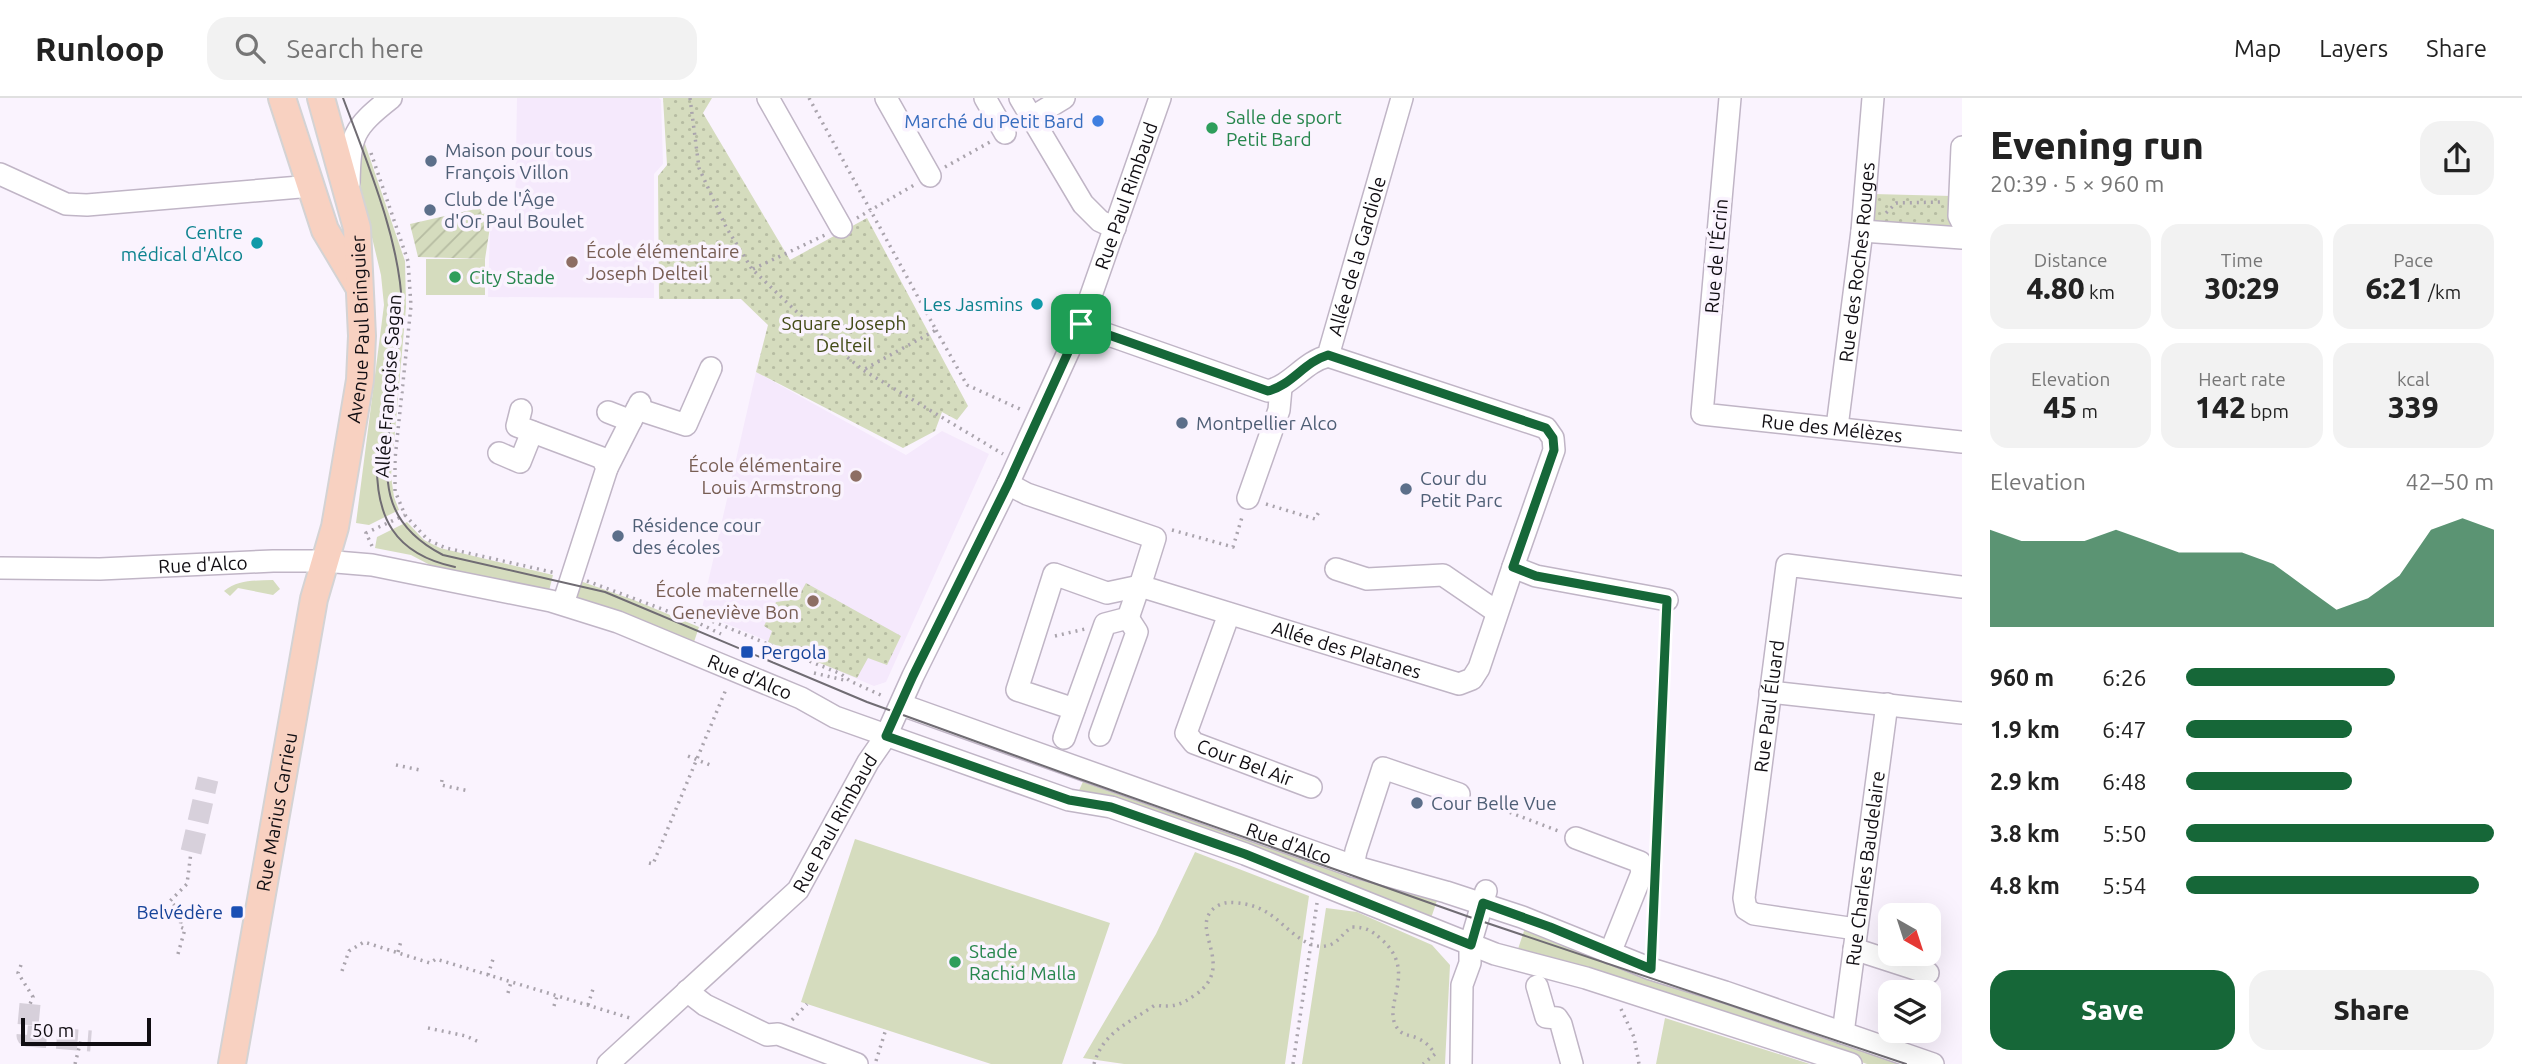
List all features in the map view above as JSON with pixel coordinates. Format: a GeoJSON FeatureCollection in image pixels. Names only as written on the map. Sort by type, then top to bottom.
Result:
{"type":"FeatureCollection","features":[{"type":"Feature","properties":{"kind":"main road"},"geometry":{"type":"LineString","coordinates":[[282,98],[325,230],[351,252]]}},
{"type":"Feature","properties":{"kind":"main road","name":"Avenue Paul Bringuier"},"geometry":{"type":"LineString","coordinates":[[303,98],[344,204],[357,228],[351,252],[362,291],[360,380],[338,510],[324,561]]}},
{"type":"Feature","properties":{"kind":"main road","name":"Avenue Paul Bringuier"},"geometry":{"type":"LineString","coordinates":[[320,98],[344,204]]}},
{"type":"Feature","properties":{"kind":"main road","name":"Rue Marius Carrieu"},"geometry":{"type":"LineString","coordinates":[[232,1064],[314,599],[324,561]]}},
{"type":"Feature","properties":{"kind":"street"},"geometry":{"type":"LineString","coordinates":[[344,204],[351,146],[361,124],[391,98]]}},
{"type":"Feature","properties":{"kind":"street"},"geometry":{"type":"LineString","coordinates":[[768,98],[841,227]]}},
{"type":"Feature","properties":{"kind":"street"},"geometry":{"type":"LineString","coordinates":[[886,98],[930,176]]}},
{"type":"Feature","properties":{"kind":"street"},"geometry":{"type":"LineString","coordinates":[[985,98],[1005,133]]}},
{"type":"Feature","properties":{"kind":"street"},"geometry":{"type":"LineString","coordinates":[[1020,98],[1083,204],[1100,221],[1115,228]]}},
{"type":"Feature","properties":{"kind":"street"},"geometry":{"type":"LineString","coordinates":[[1031,118],[1063,98]]}},
{"type":"Feature","properties":{"kind":"street","name":"Rue Paul Rimbaud"},"geometry":{"type":"LineString","coordinates":[[608,1064],[798,890],[886,736],[1008,484],[1081,324],[1160,98]]}},
{"type":"Feature","properties":{"kind":"street","name":"Allée de la Gardiole"},"geometry":{"type":"LineString","coordinates":[[1281,388],[1314,359],[1328,355],[1402,98]]}},
{"type":"Feature","properties":{"kind":"street","name":"Rue de l'Écrin"},"geometry":{"type":"LineString","coordinates":[[1702,414],[1730,98]]}},
{"type":"Feature","properties":{"kind":"street","name":"Rue des Roches Rouges"},"geometry":{"type":"LineString","coordinates":[[1837,427],[1872,231],[1873,98]]}},
{"type":"Feature","properties":{"kind":"street"},"geometry":{"type":"LineString","coordinates":[[1961,212],[1962,147]]}},
{"type":"Feature","properties":{"kind":"street"},"geometry":{"type":"LineString","coordinates":[[0,174],[66,204],[87,205],[312,186]]}},
{"type":"Feature","properties":{"kind":"street"},"geometry":{"type":"LineString","coordinates":[[1872,231],[1962,238]]}},
{"type":"Feature","properties":{"kind":"street"},"geometry":{"type":"LineString","coordinates":[[1081,324],[1093,331],[1268,391],[1281,388],[1279,410],[1248,498]]}},
{"type":"Feature","properties":{"kind":"street","name":"Allée des Platanes"},"geometry":{"type":"LineString","coordinates":[[1032,641],[1054,574],[1107,593],[1139,586],[1458,684],[1472,679],[1479,668],[1554,450],[1553,438],[1546,428],[1328,355]]}},
{"type":"Feature","properties":{"kind":"street"},"geometry":{"type":"LineString","coordinates":[[608,412],[636,411],[686,425],[710,368]]}},
{"type":"Feature","properties":{"kind":"street"},"geometry":{"type":"LineString","coordinates":[[521,410],[517,426],[603,457],[607,468]]}},
{"type":"Feature","properties":{"kind":"street"},"geometry":{"type":"LineString","coordinates":[[563,604],[607,468],[636,411]]}},
{"type":"Feature","properties":{"kind":"street","name":"Rue des Mélèzes"},"geometry":{"type":"LineString","coordinates":[[1702,414],[1962,442]]}},
{"type":"Feature","properties":{"kind":"street"},"geometry":{"type":"LineString","coordinates":[[499,453],[520,461],[532,432]]}},
{"type":"Feature","properties":{"kind":"street"},"geometry":{"type":"LineString","coordinates":[[1008,484],[1027,494],[1155,538],[1128,618]]}},
{"type":"Feature","properties":{"kind":"street","name":"Rue d'Alco"},"geometry":{"type":"LineString","coordinates":[[0,568],[100,569],[324,561],[368,564],[563,604],[618,622],[801,698],[835,717],[1069,800],[1111,807],[1245,854],[1495,954],[1609,986],[1851,1064]]}},
{"type":"Feature","properties":{"kind":"street","name":"Rue Paul Éluard"},"geometry":{"type":"LineString","coordinates":[[1855,939],[1754,914],[1746,909],[1744,898],[1787,565],[1962,587]]}},
{"type":"Feature","properties":{"kind":"street"},"geometry":{"type":"LineString","coordinates":[[1513,567],[1536,576],[1667,600]]}},
{"type":"Feature","properties":{"kind":"street"},"geometry":{"type":"LineString","coordinates":[[1336,569],[1367,579],[1443,575],[1497,612]]}},
{"type":"Feature","properties":{"kind":"street","name":"Cour Bel Air"},"geometry":{"type":"LineString","coordinates":[[1229,614],[1186,733],[1194,743],[1311,787]]}},
{"type":"Feature","properties":{"kind":"street"},"geometry":{"type":"LineString","coordinates":[[1064,738],[1105,624],[1128,618]]}},
{"type":"Feature","properties":{"kind":"street"},"geometry":{"type":"LineString","coordinates":[[1100,735],[1137,632],[1128,618]]}},
{"type":"Feature","properties":{"kind":"street"},"geometry":{"type":"LineString","coordinates":[[1032,641],[1017,690],[1074,709]]}},
{"type":"Feature","properties":{"kind":"street"},"geometry":{"type":"LineString","coordinates":[[1770,692],[1962,713]]}},
{"type":"Feature","properties":{"kind":"street","name":"Rue Charles Baudelaire"},"geometry":{"type":"LineString","coordinates":[[1843,1033],[1887,704]]}},
{"type":"Feature","properties":{"kind":"street","name":"Rue d'Alco"},"geometry":{"type":"LineString","coordinates":[[902,705],[1353,866],[1485,896],[1550,927],[1651,969],[1933,1064]]}},
{"type":"Feature","properties":{"kind":"street"},"geometry":{"type":"LineString","coordinates":[[1353,866],[1358,842],[1383,768],[1459,794]]}},
{"type":"Feature","properties":{"kind":"street"},"geometry":{"type":"LineString","coordinates":[[1576,838],[1640,862],[1642,873],[1610,953]]}},
{"type":"Feature","properties":{"kind":"street"},"geometry":{"type":"LineString","coordinates":[[1461,1064],[1462,985],[1470,963],[1471,945],[1485,896]]}},
{"type":"Feature","properties":{"kind":"street"},"geometry":{"type":"LineString","coordinates":[[1855,939],[1928,973]]}},
{"type":"Feature","properties":{"kind":"street"},"geometry":{"type":"LineString","coordinates":[[1537,986],[1546,1017],[1557,1018],[1560,1024],[1572,1064]]}},
{"type":"Feature","properties":{"kind":"street"},"geometry":{"type":"LineString","coordinates":[[687,990],[705,1005],[767,1035],[778,1034],[857,1064]]}},
{"type":"Feature","properties":{"kind":"path"},"geometry":{"type":"LineString","coordinates":[[690,98],[699,168],[726,227],[752,269],[825,339],[863,370],[1017,462]]}},
{"type":"Feature","properties":{"kind":"path"},"geometry":{"type":"LineString","coordinates":[[808,98],[967,385],[1038,417]]}},
{"type":"Feature","properties":{"kind":"path","name":"Allée Françoise Sagan"},"geometry":{"type":"LineString","coordinates":[[361,124],[408,261],[411,306],[395,491],[405,515]]}},
{"type":"Feature","properties":{"kind":"path"},"geometry":{"type":"LineString","coordinates":[[1872,231],[1896,203],[1961,212]]}},
{"type":"Feature","properties":{"kind":"path"},"geometry":{"type":"LineString","coordinates":[[752,269],[841,227]]}},
{"type":"Feature","properties":{"kind":"path"},"geometry":{"type":"LineString","coordinates":[[863,370],[936,330]]}},
{"type":"Feature","properties":{"kind":"path"},"geometry":{"type":"LineString","coordinates":[[1155,538],[1158,526],[1233,547],[1248,498],[1315,519],[1320,510]]}},
{"type":"Feature","properties":{"kind":"path"},"geometry":{"type":"LineString","coordinates":[[1655,864],[1667,600]]}},
{"type":"Feature","properties":{"kind":"path"},"geometry":{"type":"LineString","coordinates":[[687,618],[721,634]]}},
{"type":"Feature","properties":{"kind":"path"},"geometry":{"type":"LineString","coordinates":[[1032,641],[1105,624]]}},
{"type":"Feature","properties":{"kind":"path"},"geometry":{"type":"LineString","coordinates":[[814,673],[850,681]]}},
{"type":"Feature","properties":{"kind":"path"},"geometry":{"type":"LineString","coordinates":[[649,863],[653,864],[728,685]]}},
{"type":"Feature","properties":{"kind":"path"},"geometry":{"type":"LineString","coordinates":[[688,756],[710,765]]}},
{"type":"Feature","properties":{"kind":"path"},"geometry":{"type":"LineString","coordinates":[[396,765],[420,771]]}},
{"type":"Feature","properties":{"kind":"path"},"geometry":{"type":"LineString","coordinates":[[442,780],[441,785],[469,791]]}},
{"type":"Feature","properties":{"kind":"path"},"geometry":{"type":"LineString","coordinates":[[1459,794],[1576,838]]}},
{"type":"Feature","properties":{"kind":"path"},"geometry":{"type":"LineString","coordinates":[[178,954],[185,929],[180,927],[182,913],[170,901],[187,884],[191,852]]}},
{"type":"Feature","properties":{"kind":"path"},"geometry":{"type":"LineString","coordinates":[[1651,969],[1654,892]]}},
{"type":"Feature","properties":{"kind":"path"},"geometry":{"type":"LineString","coordinates":[[1094,1064],[1107,1037],[1155,1006],[1182,1004],[1204,989],[1214,968],[1214,954],[1205,930],[1213,908],[1224,902],[1266,911],[1297,938],[1311,943],[1326,946],[1335,944],[1352,927],[1368,929],[1387,944],[1399,970],[1393,1018],[1396,1027],[1404,1035],[1421,1039],[1434,1054],[1423,1064]]}},
{"type":"Feature","properties":{"kind":"path"},"geometry":{"type":"LineString","coordinates":[[1293,1064],[1316,907]]}},
{"type":"Feature","properties":{"kind":"path"},"geometry":{"type":"LineString","coordinates":[[398,952],[401,941]]}},
{"type":"Feature","properties":{"kind":"path"},"geometry":{"type":"LineString","coordinates":[[342,971],[349,951],[364,942],[430,963],[436,959],[632,1018]]}},
{"type":"Feature","properties":{"kind":"path"},"geometry":{"type":"LineString","coordinates":[[488,975],[494,956]]}},
{"type":"Feature","properties":{"kind":"path"},"geometry":{"type":"LineString","coordinates":[[20,965],[18,973],[33,997],[30,1004]]}},
{"type":"Feature","properties":{"kind":"path"},"geometry":{"type":"LineString","coordinates":[[508,993],[511,982]]}},
{"type":"Feature","properties":{"kind":"path"},"geometry":{"type":"LineString","coordinates":[[1609,986],[1634,1037],[1639,1064]]}},
{"type":"Feature","properties":{"kind":"path"},"geometry":{"type":"LineString","coordinates":[[588,1005],[593,989]]}},
{"type":"Feature","properties":{"kind":"path"},"geometry":{"type":"LineString","coordinates":[[554,1006],[557,996]]}},
{"type":"Feature","properties":{"kind":"path"},"geometry":{"type":"LineString","coordinates":[[428,1028],[466,1036],[479,1042]]}},
{"type":"Feature","properties":{"kind":"path"},"geometry":{"type":"LineString","coordinates":[[875,1064],[886,1029]]}},
{"type":"Feature","properties":{"kind":"path"},"geometry":{"type":"LineString","coordinates":[[75,1064],[80,1040]]}},
{"type":"Feature","properties":{"kind":"shaded area"},"geometry":{"type":"Polygon","coordinates":[[[517,98],[661,100],[663,164],[654,174],[654,298],[488,297],[490,227],[515,216],[517,98]]]}},
{"type":"Feature","properties":{"kind":"shaded area"},"geometry":{"type":"Polygon","coordinates":[[[756,372],[906,455],[942,431],[989,454],[886,682],[874,686],[701,613],[756,372]]]}},
{"type":"Feature","properties":{"kind":"green space","name":"Square Joseph Delteil"},"geometry":{"type":"Polygon","coordinates":[[[663,98],[712,98],[703,113],[790,260],[867,218],[968,406],[957,420],[942,412],[935,431],[903,448],[756,372],[768,325],[741,299],[659,299],[658,176],[667,165],[663,98]]]}},
{"type":"Feature","properties":{"kind":"green space"},"geometry":{"type":"Polygon","coordinates":[[[364,141],[405,261],[406,307],[391,476],[399,510],[369,525],[356,523],[384,305],[381,275],[357,175],[364,141]]]}},
{"type":"Feature","properties":{"kind":"green space"},"geometry":{"type":"Polygon","coordinates":[[[1873,194],[1952,196],[1951,230],[1872,228],[1873,194]]]}},
{"type":"Feature","properties":{"kind":"green space"},"geometry":{"type":"Polygon","coordinates":[[[480,208],[482,214],[487,213],[490,227],[485,259],[418,257],[410,224],[480,208]]]}},
{"type":"Feature","properties":{"kind":"green space","name":"City Stade"},"geometry":{"type":"Polygon","coordinates":[[[426,259],[485,259],[485,295],[426,295],[426,259]]]}},
{"type":"Feature","properties":{"kind":"green space"},"geometry":{"type":"Polygon","coordinates":[[[407,522],[424,540],[440,548],[553,575],[549,591],[430,565],[411,555],[375,548],[377,537],[407,522]]]}},
{"type":"Feature","properties":{"kind":"green space"},"geometry":{"type":"Polygon","coordinates":[[[273,580],[280,589],[273,595],[238,588],[230,596],[224,591],[241,583],[273,580]]]}},
{"type":"Feature","properties":{"kind":"green space"},"geometry":{"type":"Polygon","coordinates":[[[580,581],[699,627],[694,642],[613,609],[575,598],[580,581]]]}},
{"type":"Feature","properties":{"kind":"green space"},"geometry":{"type":"Polygon","coordinates":[[[806,583],[901,636],[887,665],[868,658],[857,678],[768,642],[772,631],[764,626],[776,602],[797,599],[806,583]]]}},
{"type":"Feature","properties":{"kind":"green space"},"geometry":{"type":"Polygon","coordinates":[[[1086,775],[1439,895],[1430,921],[1076,797],[1086,775]]]}},
{"type":"Feature","properties":{"kind":"green space","name":"Stade Rachid Malla"},"geometry":{"type":"Polygon","coordinates":[[[855,839],[1110,923],[1062,1064],[991,1064],[801,1002],[855,839]]]}},
{"type":"Feature","properties":{"kind":"green space"},"geometry":{"type":"Polygon","coordinates":[[[1195,852],[1309,896],[1285,1064],[1124,1064],[1083,1058],[1156,934],[1195,852]]]}},
{"type":"Feature","properties":{"kind":"green space"},"geometry":{"type":"Polygon","coordinates":[[[1326,908],[1357,912],[1432,945],[1450,965],[1445,1064],[1302,1064],[1326,908]]]}},
{"type":"Feature","properties":{"kind":"green space"},"geometry":{"type":"Polygon","coordinates":[[[1526,925],[1922,1064],[1867,1064],[1517,952],[1526,925]]]}},
{"type":"Feature","properties":{"kind":"green space"},"geometry":{"type":"Polygon","coordinates":[[[1665,1018],[1810,1064],[1656,1064],[1665,1018]]]}},
{"type":"Feature","properties":{"kind":"tunnel"},"geometry":{"type":"LineString","coordinates":[[191,852],[208,779]]}},
{"type":"Feature","properties":{"kind":"tunnel"},"geometry":{"type":"LineString","coordinates":[[30,1004],[27,1036],[91,1041]]}},
{"type":"Feature","properties":{"kind":"tram line"},"geometry":{"type":"LineString","coordinates":[[343,98],[381,201],[400,281],[402,307],[387,451],[389,492],[395,510],[405,526],[421,541],[443,555],[605,592],[867,702],[1478,920],[1906,1064]]}},
{"type":"Feature","properties":{"kind":"tram line"},"geometry":{"type":"LineString","coordinates":[[377,458],[380,498],[392,530],[417,553],[455,567]]}},
{"type":"Feature","properties":{"kind":"place","name":"Marché du Petit Bard"},"geometry":{"type":"Point","coordinates":[1098,121]}},
{"type":"Feature","properties":{"kind":"place","name":"Salle de sport Petit Bard"},"geometry":{"type":"Point","coordinates":[1212,128]}},
{"type":"Feature","properties":{"kind":"place","name":"Maison pour tous François Villon"},"geometry":{"type":"Point","coordinates":[431,161]}},
{"type":"Feature","properties":{"kind":"place","name":"Club de l'Âge d'Or Paul Boulet"},"geometry":{"type":"Point","coordinates":[430,210]}},
{"type":"Feature","properties":{"kind":"place","name":"Centre médical d'Alco"},"geometry":{"type":"Point","coordinates":[257,243]}},
{"type":"Feature","properties":{"kind":"place","name":"École élémentaire Joseph Delteil"},"geometry":{"type":"Point","coordinates":[572,262]}},
{"type":"Feature","properties":{"kind":"place","name":"City Stade"},"geometry":{"type":"Point","coordinates":[455,277]}},
{"type":"Feature","properties":{"kind":"place","name":"Les Jasmins"},"geometry":{"type":"Point","coordinates":[1037,304]}},
{"type":"Feature","properties":{"kind":"place","name":"Montpellier Alco"},"geometry":{"type":"Point","coordinates":[1182,423]}},
{"type":"Feature","properties":{"kind":"place","name":"École élémentaire Louis Armstrong"},"geometry":{"type":"Point","coordinates":[856,476]}},
{"type":"Feature","properties":{"kind":"place","name":"Cour du Petit Parc"},"geometry":{"type":"Point","coordinates":[1406,489]}},
{"type":"Feature","properties":{"kind":"place","name":"Résidence cour des écoles"},"geometry":{"type":"Point","coordinates":[618,536]}},
{"type":"Feature","properties":{"kind":"place","name":"École maternelle Geneviève Bon"},"geometry":{"type":"Point","coordinates":[813,601]}},
{"type":"Feature","properties":{"kind":"place","name":"Pergola"},"geometry":{"type":"Point","coordinates":[747,652]}},
{"type":"Feature","properties":{"kind":"place","name":"Cour Belle Vue"},"geometry":{"type":"Point","coordinates":[1417,803]}},
{"type":"Feature","properties":{"kind":"place","name":"Belvédère"},"geometry":{"type":"Point","coordinates":[237,912]}},
{"type":"Feature","properties":{"kind":"place","name":"Stade Rachid Malla"},"geometry":{"type":"Point","coordinates":[955,962]}},
{"type":"Feature","properties":{"kind":"route"},"geometry":{"type":"LineString","coordinates":[[1081,324],[1093,331],[1268,391],[1281,388],[1314,359],[1328,355],[1546,428],[1553,438],[1554,450],[1513,567],[1536,576],[1667,600],[1651,969],[1550,927],[1483,903],[1471,945],[1245,854],[1111,807],[1069,800],[886,736],[1008,484],[1081,324]]}}]}
